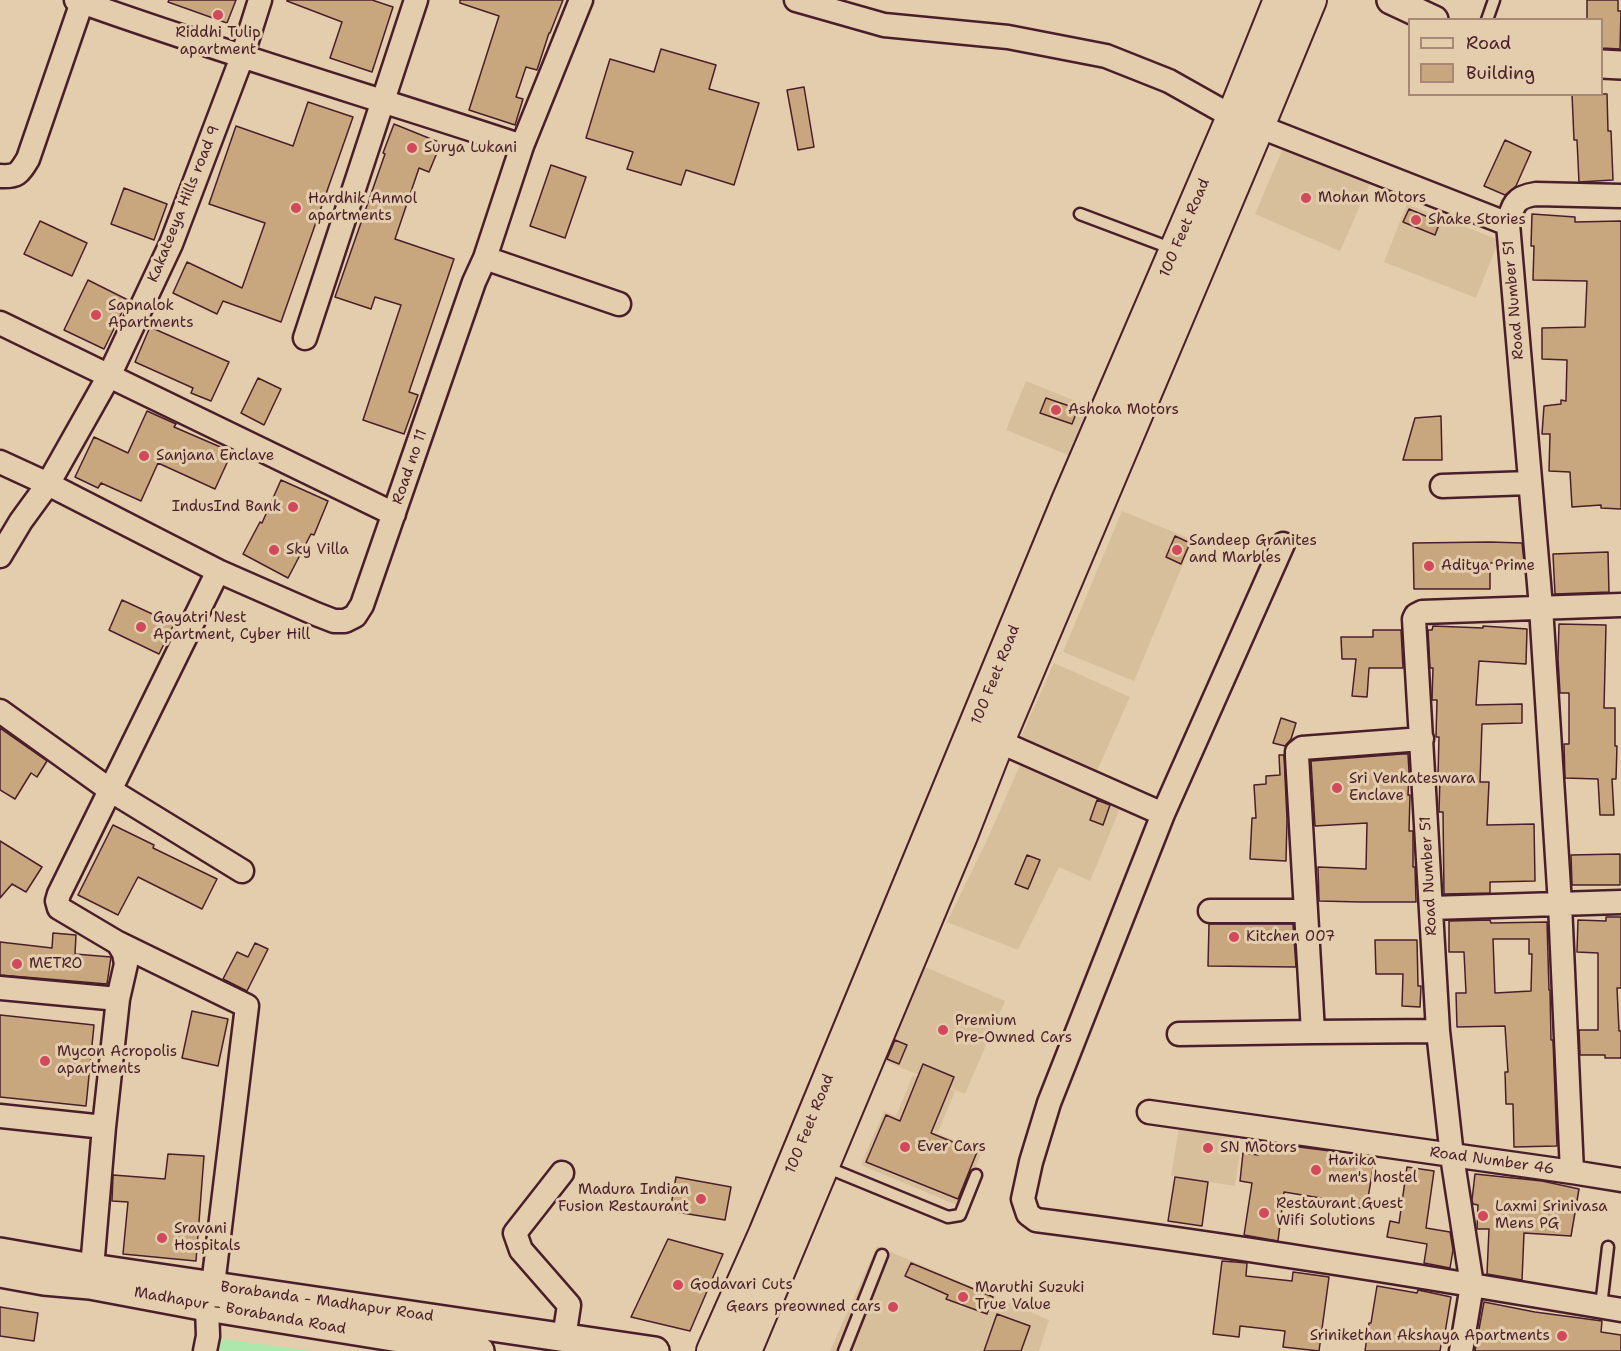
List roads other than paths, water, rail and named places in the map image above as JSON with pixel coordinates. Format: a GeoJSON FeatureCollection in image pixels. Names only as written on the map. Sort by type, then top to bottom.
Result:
{"type":"FeatureCollection","features":[{"type":"Feature","properties":{"kind":"main road","name":"100 Feet Road"},"geometry":{"type":"LineString","coordinates":[[745,1351],[962,833],[1245,121],[1280,0]]}},
{"type":"Feature","properties":{"kind":"main road","name":"100 Feet Road"},"geometry":{"type":"LineString","coordinates":[[713,1351],[770,1223],[1068,501],[1176,250],[1310,0]]}},
{"type":"Feature","properties":{"kind":"street","name":"Kakateeya Hills road 9"},"geometry":{"type":"LineString","coordinates":[[0,556],[21,521],[48,484],[109,376],[171,243],[242,57],[260,0]]}},
{"type":"Feature","properties":{"kind":"street"},"geometry":{"type":"LineString","coordinates":[[305,338],[416,0]]}},
{"type":"Feature","properties":{"kind":"street","name":"Road no 11"},"geometry":{"type":"LineString","coordinates":[[0,462],[218,571],[316,614],[334,621],[345,621],[355,616],[362,604],[474,282],[485,258],[522,146],[581,0]]}},
{"type":"Feature","properties":{"kind":"street","name":"Road Number 51"},"geometry":{"type":"LineString","coordinates":[[796,0],[884,25],[1008,37],[1106,56],[1169,81],[1245,121],[1508,224],[1540,607],[1560,904],[1572,1172]]}},
{"type":"Feature","properties":{"kind":"street"},"geometry":{"type":"LineString","coordinates":[[1391,0],[1430,18]]}},
{"type":"Feature","properties":{"kind":"street"},"geometry":{"type":"LineString","coordinates":[[0,176],[12,176],[20,172],[28,159],[88,2],[242,57],[522,146]]}},
{"type":"Feature","properties":{"kind":"street"},"geometry":{"type":"LineString","coordinates":[[1603,64],[1621,65]]}},
{"type":"Feature","properties":{"kind":"street"},"geometry":{"type":"LineString","coordinates":[[1508,224],[1512,207],[1523,196],[1536,194],[1621,196]]}},
{"type":"Feature","properties":{"kind":"street"},"geometry":{"type":"LineString","coordinates":[[485,258],[619,304]]}},
{"type":"Feature","properties":{"kind":"street"},"geometry":{"type":"LineString","coordinates":[[0,323],[394,514]]}},
{"type":"Feature","properties":{"kind":"street"},"geometry":{"type":"LineString","coordinates":[[1442,486],[1530,483]]}},
{"type":"Feature","properties":{"kind":"street"},"geometry":{"type":"LineString","coordinates":[[1283,544],[1163,814],[1049,1103],[1031,1162],[1023,1199],[1028,1214],[1036,1220],[1148,1234],[1611,1308]]}},
{"type":"Feature","properties":{"kind":"street"},"geometry":{"type":"LineString","coordinates":[[206,1351],[210,1296],[247,1006],[118,943],[59,908],[57,902],[218,571]]}},
{"type":"Feature","properties":{"kind":"street"},"geometry":{"type":"LineString","coordinates":[[1540,607],[1621,605]]}},
{"type":"Feature","properties":{"kind":"street","name":"Road Number 51"},"geometry":{"type":"LineString","coordinates":[[1461,1351],[1472,1285],[1452,1156],[1438,1031],[1414,619],[1422,612],[1540,607]]}},
{"type":"Feature","properties":{"kind":"street"},"geometry":{"type":"LineString","coordinates":[[0,711],[110,790],[242,871]]}},
{"type":"Feature","properties":{"kind":"street"},"geometry":{"type":"LineString","coordinates":[[1313,1032],[1297,752],[1302,748],[1422,739]]}},
{"type":"Feature","properties":{"kind":"street"},"geometry":{"type":"LineString","coordinates":[[998,741],[1163,814]]}},
{"type":"Feature","properties":{"kind":"street"},"geometry":{"type":"LineString","coordinates":[[1431,908],[1621,902]]}},
{"type":"Feature","properties":{"kind":"street"},"geometry":{"type":"LineString","coordinates":[[1210,911],[1306,911]]}},
{"type":"Feature","properties":{"kind":"street"},"geometry":{"type":"LineString","coordinates":[[92,1268],[118,999],[126,964],[124,952],[118,943]]}},
{"type":"Feature","properties":{"kind":"street"},"geometry":{"type":"LineString","coordinates":[[0,988],[118,999]]}},
{"type":"Feature","properties":{"kind":"street"},"geometry":{"type":"LineString","coordinates":[[1179,1034],[1438,1031]]}},
{"type":"Feature","properties":{"kind":"street","name":"Road Number 46"},"geometry":{"type":"LineString","coordinates":[[1149,1112],[1621,1180]]}},
{"type":"Feature","properties":{"kind":"street"},"geometry":{"type":"LineString","coordinates":[[0,1116],[104,1127]]}},
{"type":"Feature","properties":{"kind":"street"},"geometry":{"type":"LineString","coordinates":[[562,1173],[515,1233],[521,1250],[569,1305],[564,1338]]}},
{"type":"Feature","properties":{"kind":"street","name":"Borabanda - Madhapur Road"},"geometry":{"type":"LineString","coordinates":[[0,1252],[92,1268],[210,1296],[655,1351]]}},
{"type":"Feature","properties":{"kind":"street","name":"Madhapur - Borabanda Road"},"geometry":{"type":"LineString","coordinates":[[0,1273],[44,1281],[210,1296],[480,1351]]}},
{"type":"Feature","properties":{"kind":"lane"},"geometry":{"type":"LineString","coordinates":[[1488,18],[1494,0]]}},
{"type":"Feature","properties":{"kind":"lane"},"geometry":{"type":"LineString","coordinates":[[1080,214],[1176,250]]}},
{"type":"Feature","properties":{"kind":"lane"},"geometry":{"type":"LineString","coordinates":[[822,1166],[948,1217],[960,1215],[976,1175]]}},
{"type":"Feature","properties":{"kind":"lane"},"geometry":{"type":"LineString","coordinates":[[1608,1247],[1611,1308]]}},
{"type":"Feature","properties":{"kind":"lane"},"geometry":{"type":"LineString","coordinates":[[844,1351],[882,1255]]}},
{"type":"Feature","properties":{"kind":"place","name":"Riddhi Tulip apartment"},"geometry":{"type":"Point","coordinates":[218,15]}},
{"type":"Feature","properties":{"kind":"place","name":"Surya Lukani"},"geometry":{"type":"Point","coordinates":[412,148]}},
{"type":"Feature","properties":{"kind":"place","name":"Mohan Motors"},"geometry":{"type":"Point","coordinates":[1306,198]}},
{"type":"Feature","properties":{"kind":"place","name":"Hardhik Anmol apartments"},"geometry":{"type":"Point","coordinates":[296,208]}},
{"type":"Feature","properties":{"kind":"place","name":"Shake Stories"},"geometry":{"type":"Point","coordinates":[1416,220]}},
{"type":"Feature","properties":{"kind":"place","name":"Sapnalok Apartments"},"geometry":{"type":"Point","coordinates":[96,315]}},
{"type":"Feature","properties":{"kind":"place","name":"Ashoka Motors"},"geometry":{"type":"Point","coordinates":[1056,410]}},
{"type":"Feature","properties":{"kind":"place","name":"Sanjana Enclave"},"geometry":{"type":"Point","coordinates":[144,456]}},
{"type":"Feature","properties":{"kind":"place","name":"IndusInd Bank"},"geometry":{"type":"Point","coordinates":[293,507]}},
{"type":"Feature","properties":{"kind":"place","name":"Sky Villa"},"geometry":{"type":"Point","coordinates":[274,550]}},
{"type":"Feature","properties":{"kind":"place","name":"Sandeep Granites and Marbles"},"geometry":{"type":"Point","coordinates":[1177,550]}},
{"type":"Feature","properties":{"kind":"place","name":"Aditya Prime"},"geometry":{"type":"Point","coordinates":[1429,566]}},
{"type":"Feature","properties":{"kind":"place","name":"Gayatri Nest Apartment, Cyber Hill"},"geometry":{"type":"Point","coordinates":[141,627]}},
{"type":"Feature","properties":{"kind":"place","name":"Sri Venkateswara Enclave"},"geometry":{"type":"Point","coordinates":[1337,788]}},
{"type":"Feature","properties":{"kind":"place","name":"Kitchen 007"},"geometry":{"type":"Point","coordinates":[1234,937]}},
{"type":"Feature","properties":{"kind":"place","name":"METRO"},"geometry":{"type":"Point","coordinates":[17,964]}},
{"type":"Feature","properties":{"kind":"place","name":"Premium Pre-Owned Cars"},"geometry":{"type":"Point","coordinates":[943,1030]}},
{"type":"Feature","properties":{"kind":"place","name":"Mycon Acropolis apartments"},"geometry":{"type":"Point","coordinates":[45,1061]}},
{"type":"Feature","properties":{"kind":"place","name":"Ever Cars"},"geometry":{"type":"Point","coordinates":[905,1147]}},
{"type":"Feature","properties":{"kind":"place","name":"SN Motors"},"geometry":{"type":"Point","coordinates":[1208,1148]}},
{"type":"Feature","properties":{"kind":"place","name":"Harika men's hostel"},"geometry":{"type":"Point","coordinates":[1316,1170]}},
{"type":"Feature","properties":{"kind":"place","name":"Madura Indian Fusion Restaurant"},"geometry":{"type":"Point","coordinates":[701,1199]}},
{"type":"Feature","properties":{"kind":"place","name":"Restaurant Guest Wifi Solutions"},"geometry":{"type":"Point","coordinates":[1264,1213]}},
{"type":"Feature","properties":{"kind":"place","name":"Laxmi Srinivasa Mens PG"},"geometry":{"type":"Point","coordinates":[1483,1216]}},
{"type":"Feature","properties":{"kind":"place","name":"Sravani Hospitals"},"geometry":{"type":"Point","coordinates":[162,1238]}},
{"type":"Feature","properties":{"kind":"place","name":"Godavari Cuts"},"geometry":{"type":"Point","coordinates":[678,1285]}},
{"type":"Feature","properties":{"kind":"place","name":"Maruthi Suzuki True Value"},"geometry":{"type":"Point","coordinates":[963,1297]}},
{"type":"Feature","properties":{"kind":"place","name":"Gears preowned cars"},"geometry":{"type":"Point","coordinates":[893,1307]}},
{"type":"Feature","properties":{"kind":"place","name":"Srinikethan Akshaya Apartments"},"geometry":{"type":"Point","coordinates":[1562,1336]}}]}
